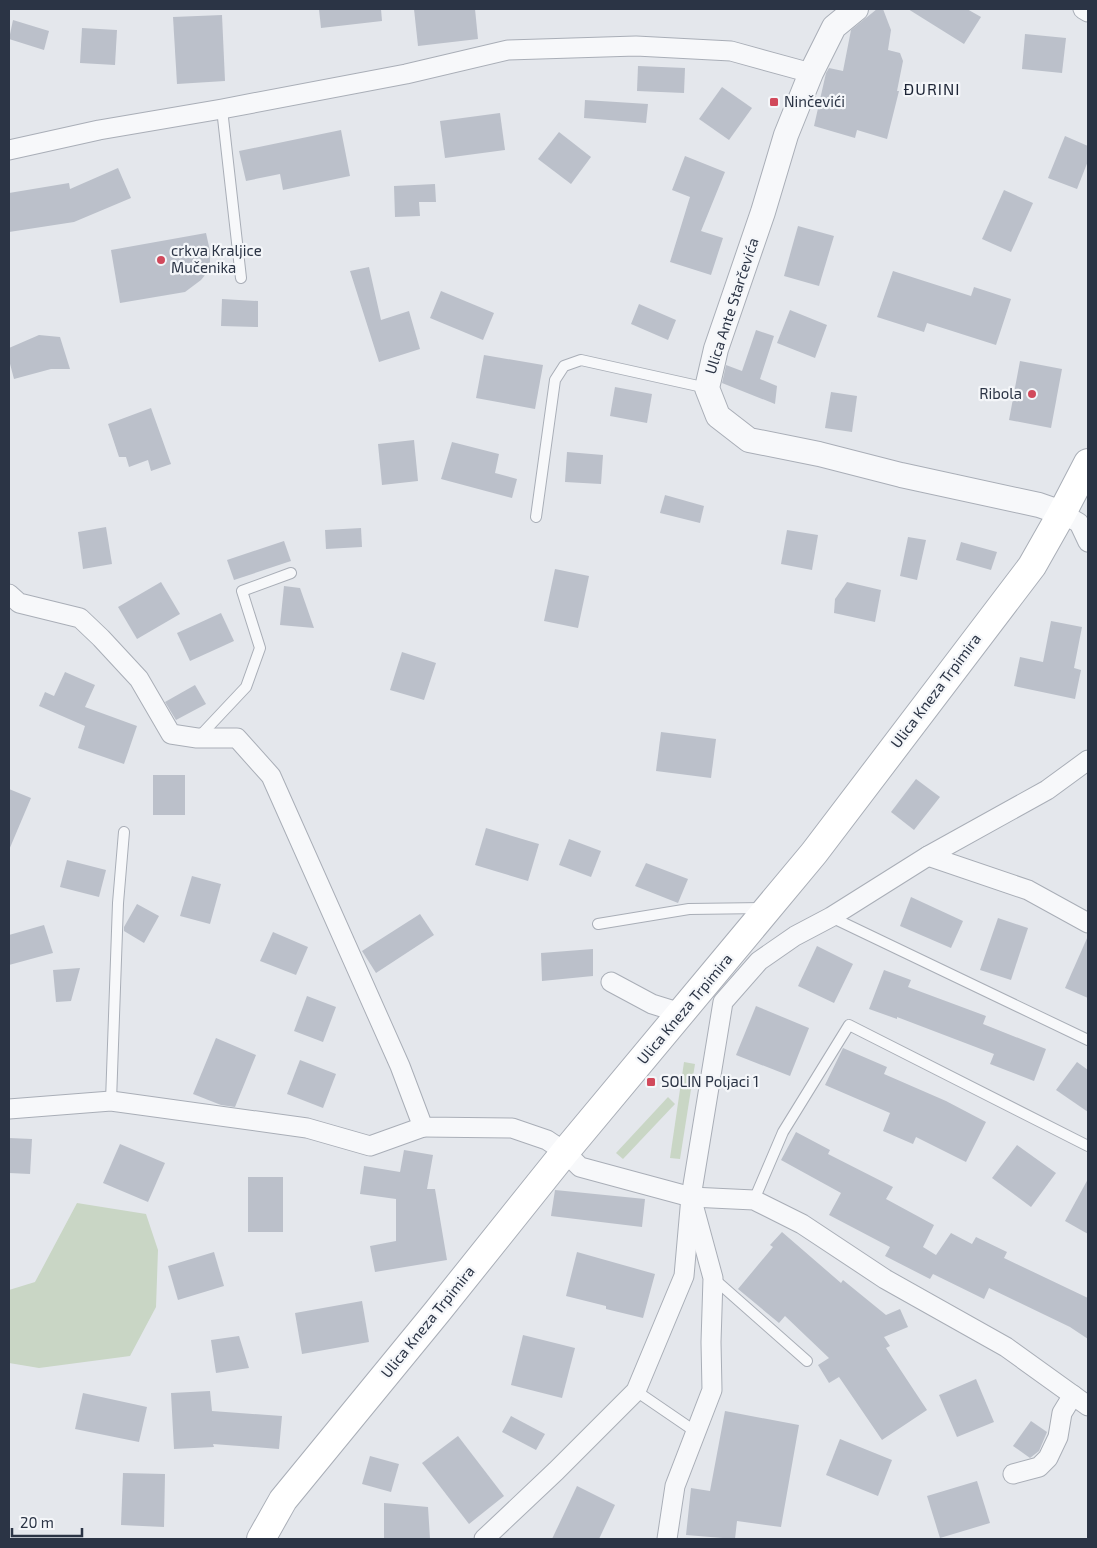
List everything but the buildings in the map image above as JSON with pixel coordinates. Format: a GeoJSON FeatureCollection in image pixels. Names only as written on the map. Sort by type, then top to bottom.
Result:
{"type":"FeatureCollection","features":[{"type":"Feature","properties":{"kind":"main road","name":"Ulica Kneza Trpimira"},"geometry":{"type":"LineString","coordinates":[[261,1539],[283,1500],[565,1152],[814,853],[1032,566],[1077,521],[1088,463]]}},
{"type":"Feature","properties":{"kind":"street","name":"Ulica Ante Starčevića"},"geometry":{"type":"LineString","coordinates":[[856,9],[834,27],[811,73],[786,135],[716,349],[707,388],[718,416],[749,440],[819,454],[901,475],[1039,505],[1077,521]]}},
{"type":"Feature","properties":{"kind":"street"},"geometry":{"type":"LineString","coordinates":[[1084,9],[1088,12]]}},
{"type":"Feature","properties":{"kind":"street"},"geometry":{"type":"LineString","coordinates":[[9,150],[99,130],[406,74],[508,50],[636,46],[731,52],[811,73]]}},
{"type":"Feature","properties":{"kind":"street"},"geometry":{"type":"LineString","coordinates":[[1077,521],[1088,542]]}},
{"type":"Feature","properties":{"kind":"street"},"geometry":{"type":"LineString","coordinates":[[9,594],[19,603],[80,618],[139,679],[171,734],[197,738],[237,738],[271,776],[400,1066],[423,1127]]}},
{"type":"Feature","properties":{"kind":"street"},"geometry":{"type":"LineString","coordinates":[[484,1539],[556,1471],[636,1391],[684,1276],[691,1197],[723,1002],[760,961],[795,936],[831,917],[928,856],[1047,790],[1088,760]]}},
{"type":"Feature","properties":{"kind":"street"},"geometry":{"type":"LineString","coordinates":[[928,856],[1028,890],[1088,923]]}},
{"type":"Feature","properties":{"kind":"street"},"geometry":{"type":"LineString","coordinates":[[611,982],[652,1004],[681,1013]]}},
{"type":"Feature","properties":{"kind":"street"},"geometry":{"type":"LineString","coordinates":[[9,1108],[111,1101],[307,1128],[370,1146],[423,1127],[512,1128],[547,1140],[565,1152],[580,1167],[691,1197],[754,1200],[802,1224],[885,1279],[1006,1347],[1088,1406]]}},
{"type":"Feature","properties":{"kind":"street"},"geometry":{"type":"LineString","coordinates":[[667,1539],[676,1486],[712,1390],[713,1278],[691,1197]]}},
{"type":"Feature","properties":{"kind":"street"},"geometry":{"type":"LineString","coordinates":[[1014,1474],[1039,1467],[1048,1458],[1058,1437],[1062,1413],[1073,1395]]}},
{"type":"Feature","properties":{"kind":"lane"},"geometry":{"type":"LineString","coordinates":[[222,109],[241,278]]}},
{"type":"Feature","properties":{"kind":"lane"},"geometry":{"type":"LineString","coordinates":[[536,517],[555,380],[564,366],[581,360],[707,388]]}},
{"type":"Feature","properties":{"kind":"lane"},"geometry":{"type":"LineString","coordinates":[[197,738],[246,687],[260,648],[242,591],[291,573]]}},
{"type":"Feature","properties":{"kind":"lane"},"geometry":{"type":"LineString","coordinates":[[111,1101],[118,903],[124,832]]}},
{"type":"Feature","properties":{"kind":"lane"},"geometry":{"type":"LineString","coordinates":[[598,924],[689,909],[769,908]]}},
{"type":"Feature","properties":{"kind":"lane"},"geometry":{"type":"LineString","coordinates":[[831,917],[1088,1040]]}},
{"type":"Feature","properties":{"kind":"lane"},"geometry":{"type":"LineString","coordinates":[[754,1200],[783,1132],[849,1025],[1088,1146]]}},
{"type":"Feature","properties":{"kind":"lane"},"geometry":{"type":"LineString","coordinates":[[713,1278],[807,1361]]}},
{"type":"Feature","properties":{"kind":"lane"},"geometry":{"type":"LineString","coordinates":[[636,1391],[696,1432]]}},
{"type":"Feature","properties":{"kind":"green space"},"geometry":{"type":"Polygon","coordinates":[[[684,1062],[695,1064],[680,1159],[670,1158],[684,1062]]]}},
{"type":"Feature","properties":{"kind":"green space"},"geometry":{"type":"Polygon","coordinates":[[[668,1097],[675,1104],[623,1159],[616,1153],[668,1097]]]}},
{"type":"Feature","properties":{"kind":"green space"},"geometry":{"type":"Polygon","coordinates":[[[77,1203],[146,1214],[158,1250],[156,1307],[130,1356],[39,1368],[9,1363],[9,1290],[35,1282],[77,1203]]]}},
{"type":"Feature","properties":{"kind":"place","name":"Ninčevići"},"geometry":{"type":"Point","coordinates":[774,102]}},
{"type":"Feature","properties":{"kind":"place","name":"crkva Kraljice Mučenika"},"geometry":{"type":"Point","coordinates":[161,260]}},
{"type":"Feature","properties":{"kind":"place","name":"Ribola"},"geometry":{"type":"Point","coordinates":[1032,394]}},
{"type":"Feature","properties":{"kind":"place","name":"SOLIN Poljaci 1"},"geometry":{"type":"Point","coordinates":[651,1082]}},
{"type":"Feature","properties":{"kind":"district","name":"ĐURINI"},"geometry":{"type":"Point","coordinates":[932,89]}}]}
